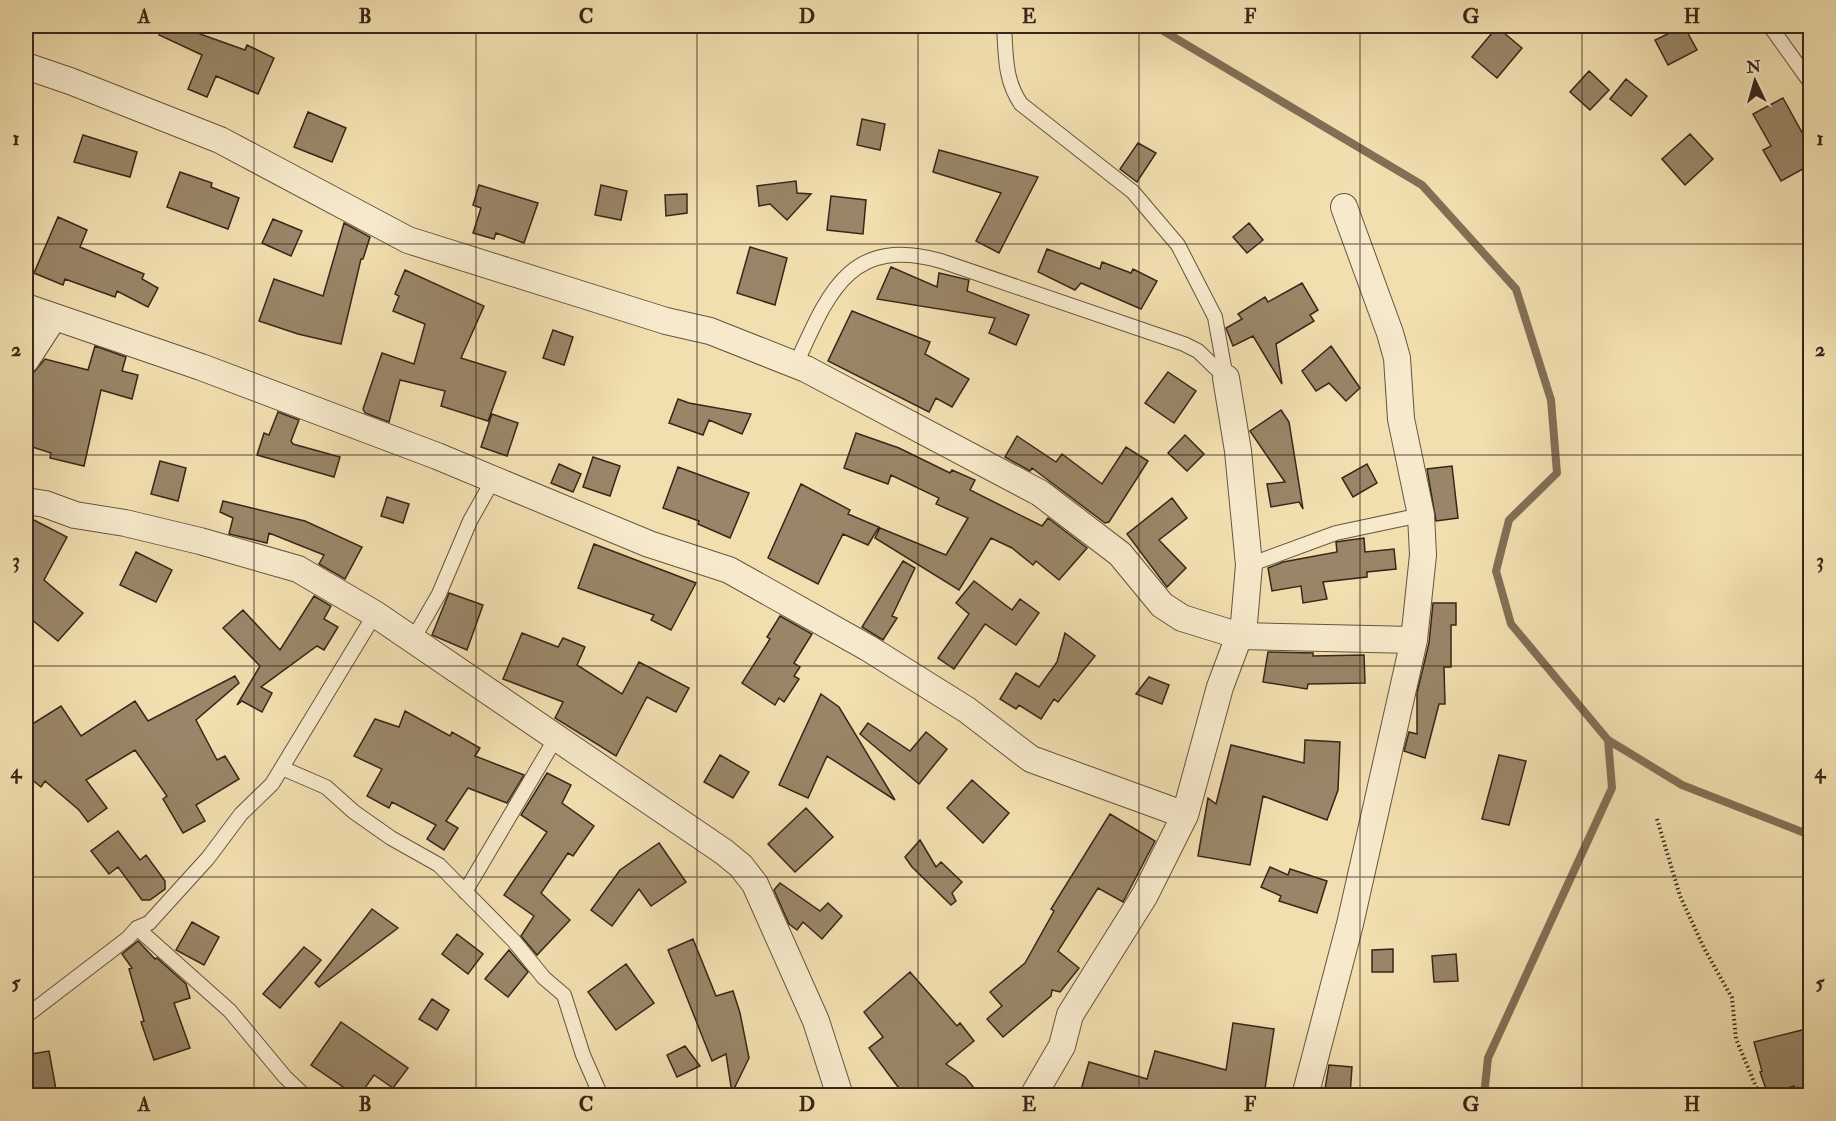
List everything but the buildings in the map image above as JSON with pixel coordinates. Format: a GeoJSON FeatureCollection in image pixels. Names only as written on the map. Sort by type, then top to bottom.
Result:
{"type":"FeatureCollection","features":[{"type":"Feature","properties":{"kind":"street"},"geometry":{"type":"LineString","coordinates":[[26,66],[220,140],[408,240],[666,321],[710,331],[796,364],[834,382],[1040,493],[1120,554],[1162,604],[1182,618],[1240,636],[1414,640]]}},
{"type":"Feature","properties":{"kind":"street"},"geometry":{"type":"LineString","coordinates":[[1305,1095],[1350,924],[1414,640],[1423,555],[1422,515],[1401,419],[1394,350],[1344,207]]}},
{"type":"Feature","properties":{"kind":"street"},"geometry":{"type":"LineString","coordinates":[[26,307],[201,367],[437,456],[649,544],[729,570],[868,648],[967,710],[1031,759],[1185,815]]}},
{"type":"Feature","properties":{"kind":"street"},"geometry":{"type":"LineString","coordinates":[[26,360],[54,317]]}},
{"type":"Feature","properties":{"kind":"street"},"geometry":{"type":"LineString","coordinates":[[1033,1095],[1062,1046],[1070,1015],[1145,895],[1185,815],[1220,687],[1240,636],[1247,599],[1249,565],[1238,451],[1226,378]]}},
{"type":"Feature","properties":{"kind":"street"},"geometry":{"type":"LineString","coordinates":[[26,501],[45,504],[75,515],[125,523],[200,541],[298,569],[375,614],[412,641],[557,736],[741,866],[755,884],[816,1021],[840,1095]]}},
{"type":"Feature","properties":{"kind":"lane"},"geometry":{"type":"LineString","coordinates":[[1004,26],[1007,77],[1011,89],[1021,104],[1133,192],[1178,244],[1215,317],[1226,378]]}},
{"type":"Feature","properties":{"kind":"lane"},"geometry":{"type":"LineString","coordinates":[[1770,26],[1810,82]]}},
{"type":"Feature","properties":{"kind":"lane"},"geometry":{"type":"LineString","coordinates":[[796,364],[825,301],[837,283],[864,264],[881,256],[899,254],[919,255],[941,261],[1184,344],[1198,351],[1226,378]]}},
{"type":"Feature","properties":{"kind":"lane"},"geometry":{"type":"LineString","coordinates":[[412,641],[439,594],[470,521],[493,480]]}},
{"type":"Feature","properties":{"kind":"lane"},"geometry":{"type":"LineString","coordinates":[[1249,565],[1336,533],[1422,515]]}},
{"type":"Feature","properties":{"kind":"lane"},"geometry":{"type":"LineString","coordinates":[[26,1016],[128,938],[136,928],[149,923],[208,858],[241,814],[272,784],[375,614]]}},
{"type":"Feature","properties":{"kind":"lane"},"geometry":{"type":"LineString","coordinates":[[465,892],[534,779],[557,736]]}},
{"type":"Feature","properties":{"kind":"lane"},"geometry":{"type":"LineString","coordinates":[[282,768],[334,792],[354,812],[391,838],[439,865],[514,941],[544,978],[564,995],[583,1055],[601,1095]]}},
{"type":"Feature","properties":{"kind":"lane"},"geometry":{"type":"LineString","coordinates":[[136,928],[230,1011],[285,1077],[305,1095]]}},
{"type":"Feature","properties":{"kind":"path"},"geometry":{"type":"LineString","coordinates":[[1657,819],[1680,896],[1731,998],[1736,1039],[1760,1095]]}},
{"type":"Feature","properties":{"kind":"waterway"},"geometry":{"type":"LineString","coordinates":[[1155,26],[1422,185],[1516,289],[1551,400],[1557,473],[1509,520],[1496,571],[1511,624],[1608,740],[1612,788],[1488,1058],[1484,1096]]}},
{"type":"Feature","properties":{"kind":"waterway"},"geometry":{"type":"LineString","coordinates":[[1608,740],[1682,785],[1810,835]]}}]}
